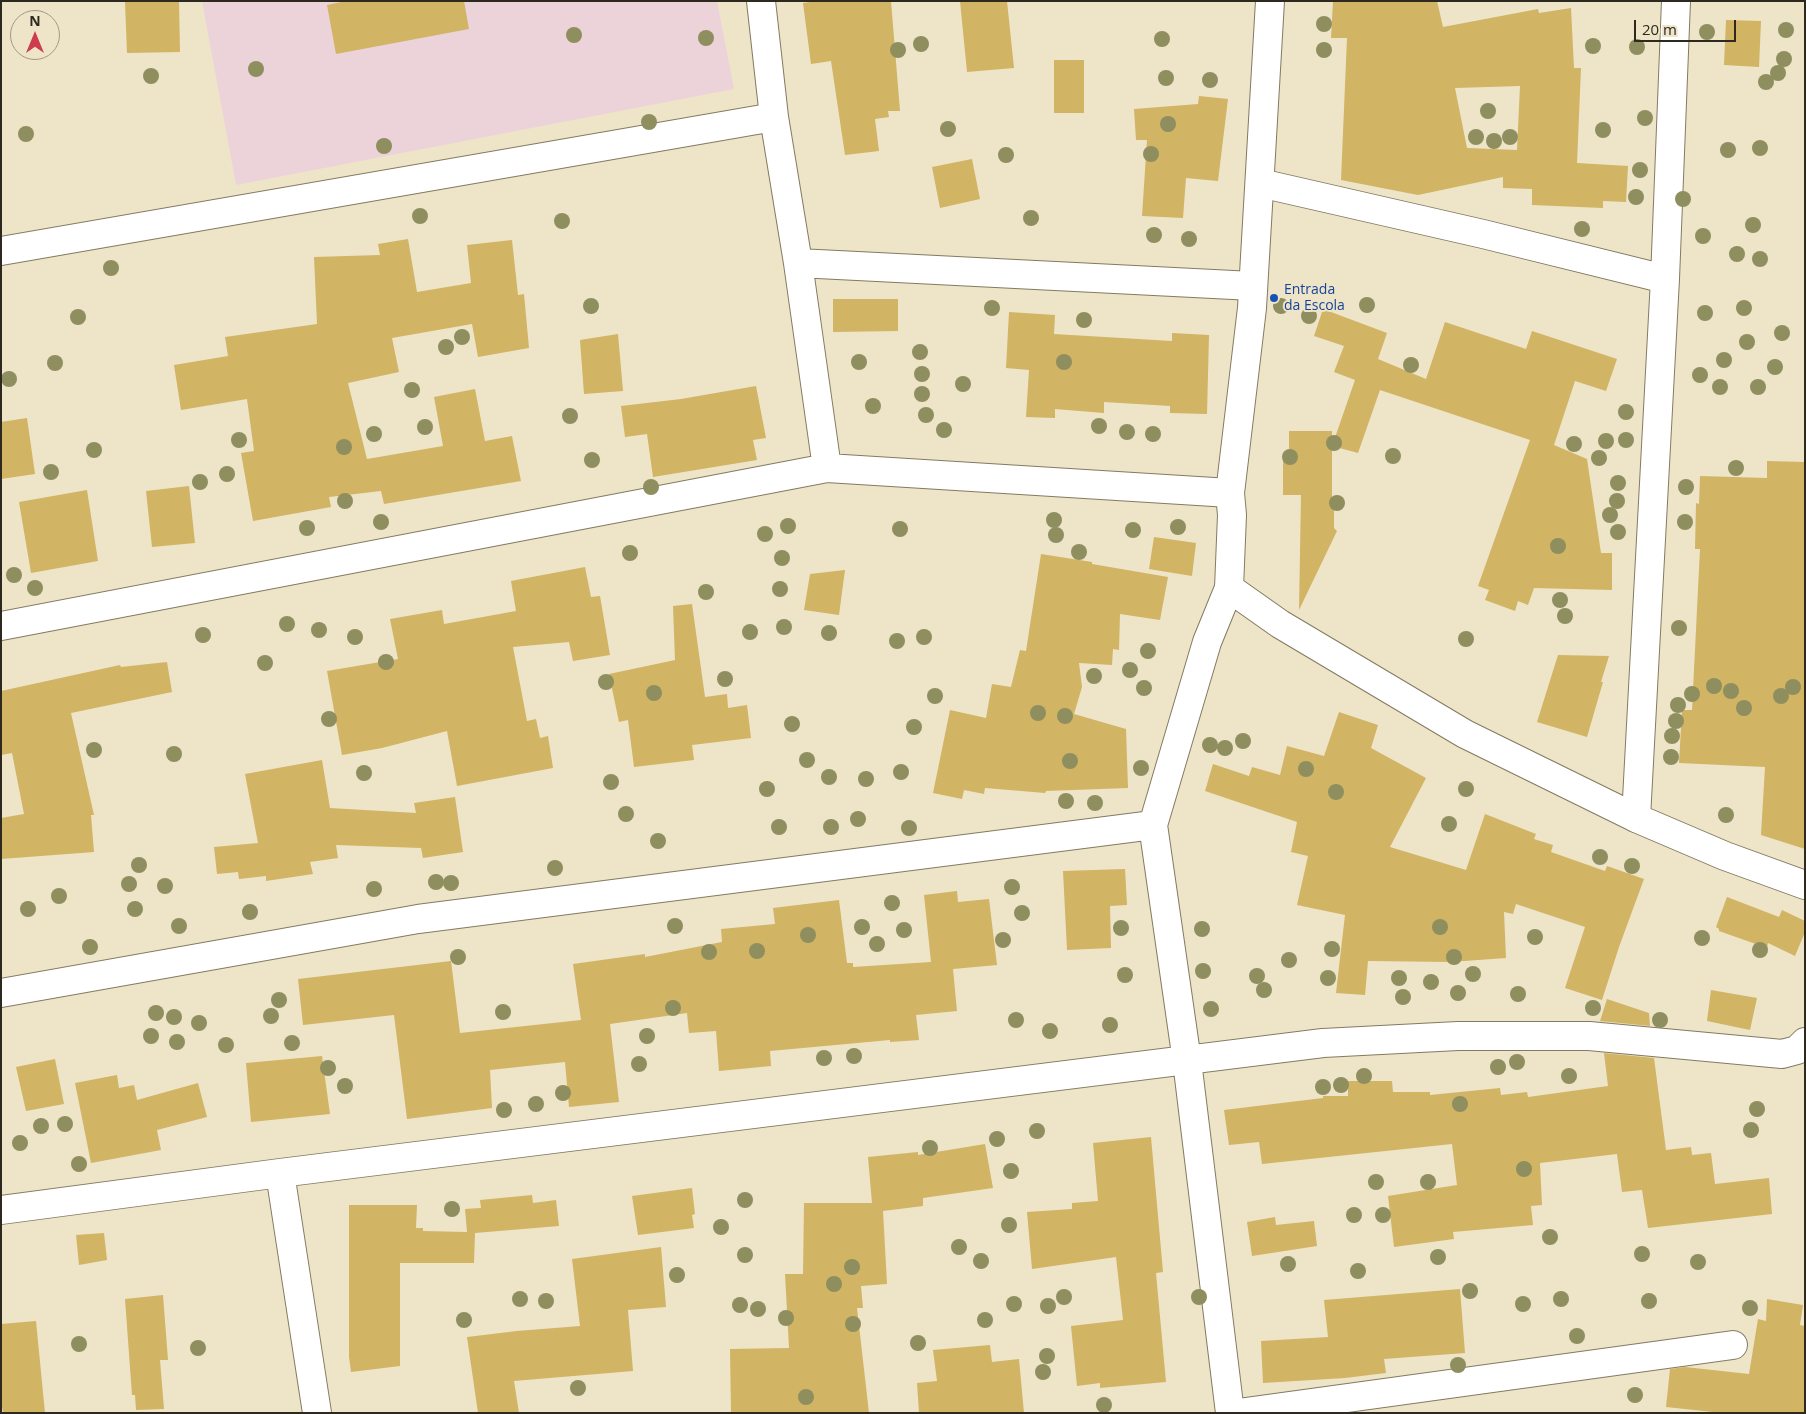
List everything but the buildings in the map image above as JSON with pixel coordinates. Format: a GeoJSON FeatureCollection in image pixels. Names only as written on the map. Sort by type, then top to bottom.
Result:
{"type":"FeatureCollection","features":[{"type":"Feature","properties":{"kind":"street"},"geometry":{"type":"LineString","coordinates":[[761,1],[774,117],[798,262],[827,468]]}},
{"type":"Feature","properties":{"kind":"street"},"geometry":{"type":"LineString","coordinates":[[1230,1413],[1187,1061],[1153,826],[1207,642],[1229,588],[1232,515],[1230,493],[1252,308],[1270,1]]}},
{"type":"Feature","properties":{"kind":"street"},"geometry":{"type":"LineString","coordinates":[[1636,818],[1665,279],[1676,1]]}},
{"type":"Feature","properties":{"kind":"street"},"geometry":{"type":"LineString","coordinates":[[1,251],[774,117]]}},
{"type":"Feature","properties":{"kind":"street"},"geometry":{"type":"LineString","coordinates":[[1260,183],[1484,234],[1665,279]]}},
{"type":"Feature","properties":{"kind":"street"},"geometry":{"type":"LineString","coordinates":[[798,262],[1253,286]]}},
{"type":"Feature","properties":{"kind":"street"},"geometry":{"type":"LineString","coordinates":[[1,626],[827,468],[1230,493]]}},
{"type":"Feature","properties":{"kind":"street"},"geometry":{"type":"LineString","coordinates":[[1229,588],[1280,624],[1465,734],[1636,818],[1725,856],[1805,885]]}},
{"type":"Feature","properties":{"kind":"street"},"geometry":{"type":"LineString","coordinates":[[1,993],[418,919],[1153,826]]}},
{"type":"Feature","properties":{"kind":"street"},"geometry":{"type":"LineString","coordinates":[[1,1210],[280,1173],[1323,1043],[1458,1036],[1589,1036],[1782,1054],[1797,1050],[1805,1042]]}},
{"type":"Feature","properties":{"kind":"street"},"geometry":{"type":"LineString","coordinates":[[280,1173],[317,1413]]}},
{"type":"Feature","properties":{"kind":"street"},"geometry":{"type":"LineString","coordinates":[[1238,1413],[1732,1345]]}},
{"type":"Feature","properties":{"kind":"shaded area"},"geometry":{"type":"Polygon","coordinates":[[[202,1],[717,1],[734,89],[236,185],[202,1]]]}},
{"type":"Feature","properties":{"kind":"place","name":"Entrada da Escola"},"geometry":{"type":"Point","coordinates":[1274,298]}}]}
